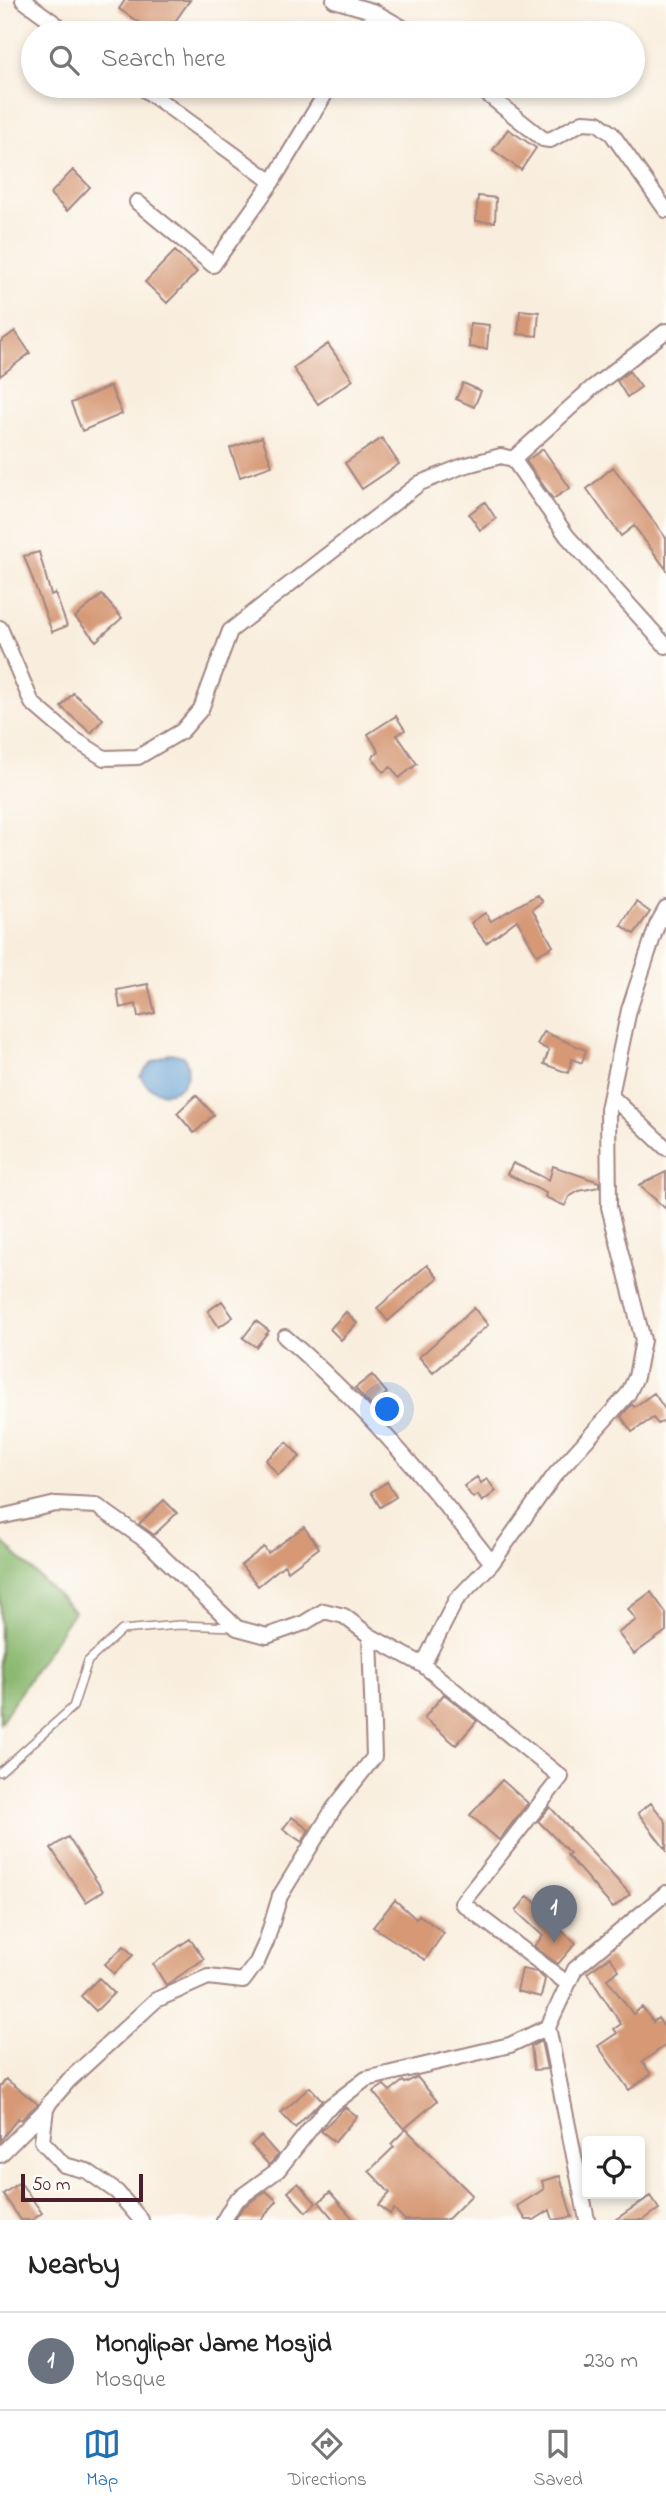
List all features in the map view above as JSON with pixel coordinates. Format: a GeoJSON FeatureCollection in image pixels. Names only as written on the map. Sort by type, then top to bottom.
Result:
{"type":"FeatureCollection","features":[{"type":"Feature","properties":{"kind":"street"},"geometry":{"type":"LineString","coordinates":[[23,0],[52,21]]}},
{"type":"Feature","properties":{"kind":"street"},"geometry":{"type":"LineString","coordinates":[[334,0],[371,7],[393,21]]}},
{"type":"Feature","properties":{"kind":"street"},"geometry":{"type":"LineString","coordinates":[[156,98],[272,182]]}},
{"type":"Feature","properties":{"kind":"street"},"geometry":{"type":"LineString","coordinates":[[137,202],[213,265],[272,182],[323,98]]}},
{"type":"Feature","properties":{"kind":"street"},"geometry":{"type":"LineString","coordinates":[[492,98],[543,139],[550,140],[583,122],[598,123],[612,134],[666,210]]}},
{"type":"Feature","properties":{"kind":"street"},"geometry":{"type":"LineString","coordinates":[[513,459],[592,388],[666,331]]}},
{"type":"Feature","properties":{"kind":"street"},"geometry":{"type":"LineString","coordinates":[[0,628],[32,703],[74,739],[104,758],[138,757],[182,731],[201,709],[230,631],[421,483],[501,456],[513,459],[567,536],[666,646]]}},
{"type":"Feature","properties":{"kind":"street"},"geometry":{"type":"LineString","coordinates":[[423,1665],[456,1600],[492,1563],[554,1476],[628,1394],[641,1361],[643,1340],[609,1207],[608,1109],[629,1010],[657,925],[666,909]]}},
{"type":"Feature","properties":{"kind":"street"},"geometry":{"type":"LineString","coordinates":[[611,1096],[666,1148]]}},
{"type":"Feature","properties":{"kind":"street"},"geometry":{"type":"LineString","coordinates":[[285,1337],[389,1437],[492,1563]]}},
{"type":"Feature","properties":{"kind":"street"},"geometry":{"type":"LineString","coordinates":[[0,1517],[56,1504],[97,1506],[145,1540],[237,1628],[267,1636],[304,1623],[324,1611],[344,1616],[370,1636],[423,1665],[561,1777],[462,1903],[568,1984]]}},
{"type":"Feature","properties":{"kind":"street"},"geometry":{"type":"LineString","coordinates":[[0,2155],[46,2109],[69,2080],[156,2000],[208,1977],[243,1981],[257,1962],[280,1896],[334,1808],[374,1757],[370,1636]]}},
{"type":"Feature","properties":{"kind":"street"},"geometry":{"type":"LineString","coordinates":[[587,2220],[548,2027],[575,1969],[666,1893]]}},
{"type":"Feature","properties":{"kind":"street"},"geometry":{"type":"LineString","coordinates":[[223,2220],[235,2201],[278,2170],[325,2110],[366,2079],[510,2045],[548,2027]]}},
{"type":"Feature","properties":{"kind":"street"},"geometry":{"type":"LineString","coordinates":[[46,2109],[41,2141],[64,2165],[87,2171],[117,2192],[141,2220]]}},
{"type":"Feature","properties":{"kind":"lane"},"geometry":{"type":"LineString","coordinates":[[0,1772],[73,1707],[88,1661],[122,1630],[179,1625],[237,1628]]}},
{"type":"Feature","properties":{"kind":"green space"},"geometry":{"type":"Polygon","coordinates":[[[0,1539],[74,1611],[0,1723],[0,1539]]]}},
{"type":"Feature","properties":{"kind":"water"},"geometry":{"type":"Polygon","coordinates":[[[171,1053],[184,1056],[188,1067],[187,1077],[176,1090],[167,1093],[148,1086],[140,1076],[152,1062],[171,1053]]]}},
{"type":"Feature","properties":{"kind":"building"},"geometry":{"type":"Polygon","coordinates":[[[125,0],[190,0],[175,21],[137,21],[119,9],[125,0]]]}},
{"type":"Feature","properties":{"kind":"building"},"geometry":{"type":"Polygon","coordinates":[[[508,129],[536,148],[521,170],[493,150],[508,129]]]}},
{"type":"Feature","properties":{"kind":"building"},"geometry":{"type":"Polygon","coordinates":[[[73,170],[90,187],[67,211],[50,194],[73,170]]]}},
{"type":"Feature","properties":{"kind":"building"},"geometry":{"type":"Polygon","coordinates":[[[478,196],[496,198],[495,222],[476,221],[478,196]]]}},
{"type":"Feature","properties":{"kind":"building"},"geometry":{"type":"Polygon","coordinates":[[[175,251],[197,272],[167,303],[145,282],[175,251]]]}},
{"type":"Feature","properties":{"kind":"building"},"geometry":{"type":"Polygon","coordinates":[[[520,310],[539,312],[537,336],[518,334],[520,310]]]}},
{"type":"Feature","properties":{"kind":"building"},"geometry":{"type":"Polygon","coordinates":[[[470,323],[489,325],[487,349],[469,347],[470,323]]]}},
{"type":"Feature","properties":{"kind":"building"},"geometry":{"type":"Polygon","coordinates":[[[15,331],[30,353],[0,376],[0,342],[15,331]]]}},
{"type":"Feature","properties":{"kind":"building"},"geometry":{"type":"Polygon","coordinates":[[[328,344],[353,380],[318,404],[293,368],[328,344]]]}},
{"type":"Feature","properties":{"kind":"building"},"geometry":{"type":"Polygon","coordinates":[[[629,371],[641,387],[627,397],[617,381],[629,371]]]}},
{"type":"Feature","properties":{"kind":"building"},"geometry":{"type":"Polygon","coordinates":[[[463,383],[481,391],[474,407],[456,399],[463,383]]]}},
{"type":"Feature","properties":{"kind":"building"},"geometry":{"type":"Polygon","coordinates":[[[110,386],[122,414],[82,431],[71,403],[110,386]]]}},
{"type":"Feature","properties":{"kind":"building"},"geometry":{"type":"Polygon","coordinates":[[[262,437],[272,466],[240,477],[230,448],[262,437]]]}},
{"type":"Feature","properties":{"kind":"building"},"geometry":{"type":"Polygon","coordinates":[[[382,438],[399,464],[362,489],[345,463],[382,438]]]}},
{"type":"Feature","properties":{"kind":"building"},"geometry":{"type":"Polygon","coordinates":[[[543,449],[570,488],[553,499],[526,461],[543,449]]]}},
{"type":"Feature","properties":{"kind":"building"},"geometry":{"type":"Polygon","coordinates":[[[613,467],[666,538],[666,569],[634,526],[621,536],[587,489],[613,467]]]}},
{"type":"Feature","properties":{"kind":"building"},"geometry":{"type":"Polygon","coordinates":[[[485,502],[496,519],[480,530],[469,514],[485,502]]]}},
{"type":"Feature","properties":{"kind":"building"},"geometry":{"type":"Polygon","coordinates":[[[39,552],[51,595],[55,593],[67,626],[52,632],[24,556],[39,552]]]}},
{"type":"Feature","properties":{"kind":"building"},"geometry":{"type":"Polygon","coordinates":[[[102,595],[122,618],[96,641],[75,617],[102,595]]]}},
{"type":"Feature","properties":{"kind":"building"},"geometry":{"type":"Polygon","coordinates":[[[73,693],[103,719],[91,733],[61,707],[73,693]]]}},
{"type":"Feature","properties":{"kind":"building"},"geometry":{"type":"Polygon","coordinates":[[[396,716],[405,730],[397,735],[417,764],[399,778],[391,767],[383,772],[372,757],[379,752],[368,734],[396,716]]]}},
{"type":"Feature","properties":{"kind":"building"},"geometry":{"type":"Polygon","coordinates":[[[537,895],[542,902],[532,909],[553,946],[537,955],[517,920],[486,943],[471,923],[485,913],[491,921],[537,895]]]}},
{"type":"Feature","properties":{"kind":"building"},"geometry":{"type":"Polygon","coordinates":[[[636,902],[650,912],[634,934],[621,925],[636,902]]]}},
{"type":"Feature","properties":{"kind":"building"},"geometry":{"type":"Polygon","coordinates":[[[148,984],[155,1013],[138,1017],[136,1004],[120,1008],[117,990],[148,984]]]}},
{"type":"Feature","properties":{"kind":"building"},"geometry":{"type":"Polygon","coordinates":[[[544,1032],[586,1050],[582,1063],[572,1059],[568,1073],[544,1064],[549,1050],[537,1044],[544,1032]]]}},
{"type":"Feature","properties":{"kind":"building"},"geometry":{"type":"Polygon","coordinates":[[[196,1095],[214,1115],[194,1133],[177,1113],[196,1095]]]}},
{"type":"Feature","properties":{"kind":"building"},"geometry":{"type":"Polygon","coordinates":[[[513,1163],[549,1180],[553,1166],[599,1182],[599,1187],[579,1191],[569,1197],[565,1206],[545,1197],[546,1193],[507,1174],[513,1163]]]}},
{"type":"Feature","properties":{"kind":"building"},"geometry":{"type":"Polygon","coordinates":[[[666,1172],[666,1209],[639,1185],[666,1172]]]}},
{"type":"Feature","properties":{"kind":"building"},"geometry":{"type":"Polygon","coordinates":[[[427,1265],[438,1278],[388,1321],[377,1308],[427,1265]]]}},
{"type":"Feature","properties":{"kind":"building"},"geometry":{"type":"Polygon","coordinates":[[[222,1301],[233,1317],[219,1327],[208,1311],[222,1301]]]}},
{"type":"Feature","properties":{"kind":"building"},"geometry":{"type":"Polygon","coordinates":[[[474,1308],[488,1325],[433,1373],[419,1357],[474,1308]]]}},
{"type":"Feature","properties":{"kind":"building"},"geometry":{"type":"Polygon","coordinates":[[[346,1312],[357,1323],[341,1340],[330,1329],[346,1312]]]}},
{"type":"Feature","properties":{"kind":"building"},"geometry":{"type":"Polygon","coordinates":[[[256,1321],[269,1331],[256,1347],[243,1338],[256,1321]]]}},
{"type":"Feature","properties":{"kind":"building"},"geometry":{"type":"Polygon","coordinates":[[[372,1375],[387,1393],[371,1406],[355,1388],[372,1375]]]}},
{"type":"Feature","properties":{"kind":"building"},"geometry":{"type":"Polygon","coordinates":[[[654,1393],[666,1411],[666,1419],[658,1424],[653,1418],[632,1432],[621,1416],[632,1404],[634,1407],[654,1393]]]}},
{"type":"Feature","properties":{"kind":"building"},"geometry":{"type":"Polygon","coordinates":[[[287,1442],[300,1457],[278,1475],[266,1460],[287,1442]]]}},
{"type":"Feature","properties":{"kind":"building"},"geometry":{"type":"Polygon","coordinates":[[[477,1477],[481,1483],[487,1479],[496,1491],[482,1502],[478,1495],[473,1498],[464,1486],[477,1477]]]}},
{"type":"Feature","properties":{"kind":"building"},"geometry":{"type":"Polygon","coordinates":[[[387,1482],[396,1497],[380,1507],[371,1492],[387,1482]]]}},
{"type":"Feature","properties":{"kind":"building"},"geometry":{"type":"Polygon","coordinates":[[[164,1500],[177,1513],[154,1535],[139,1524],[164,1500]]]}},
{"type":"Feature","properties":{"kind":"building"},"geometry":{"type":"Polygon","coordinates":[[[304,1527],[319,1548],[288,1571],[284,1565],[258,1586],[241,1565],[264,1547],[268,1553],[304,1527]]]}},
{"type":"Feature","properties":{"kind":"building"},"geometry":{"type":"Polygon","coordinates":[[[651,1592],[666,1613],[666,1631],[634,1654],[618,1633],[636,1620],[628,1609],[651,1592]]]}},
{"type":"Feature","properties":{"kind":"building"},"geometry":{"type":"Polygon","coordinates":[[[444,1694],[477,1721],[456,1745],[424,1718],[444,1694]]]}},
{"type":"Feature","properties":{"kind":"building"},"geometry":{"type":"Polygon","coordinates":[[[502,1780],[528,1803],[499,1840],[470,1815],[502,1780]]]}},
{"type":"Feature","properties":{"kind":"building"},"geometry":{"type":"Polygon","coordinates":[[[651,1803],[666,1822],[666,1850],[638,1813],[651,1803]]]}},
{"type":"Feature","properties":{"kind":"building"},"geometry":{"type":"Polygon","coordinates":[[[550,1807],[630,1894],[613,1908],[567,1855],[570,1853],[538,1821],[550,1807]]]}},
{"type":"Feature","properties":{"kind":"building"},"geometry":{"type":"Polygon","coordinates":[[[292,1817],[309,1830],[302,1842],[283,1829],[292,1817]]]}},
{"type":"Feature","properties":{"kind":"building"},"geometry":{"type":"Polygon","coordinates":[[[68,1837],[103,1891],[86,1902],[51,1848],[68,1837]]]}},
{"type":"Feature","properties":{"kind":"building"},"geometry":{"type":"Polygon","coordinates":[[[528,1896],[544,1910],[541,1913],[576,1943],[558,1964],[534,1946],[543,1936],[516,1911],[528,1896]]]}},
{"type":"Feature","properties":{"kind":"building"},"geometry":{"type":"Polygon","coordinates":[[[395,1900],[416,1919],[419,1915],[444,1933],[425,1960],[373,1927],[395,1900]]]}},
{"type":"Feature","properties":{"kind":"building"},"geometry":{"type":"Polygon","coordinates":[[[190,1939],[204,1959],[166,1985],[153,1964],[190,1939]]]}},
{"type":"Feature","properties":{"kind":"building"},"geometry":{"type":"Polygon","coordinates":[[[124,1946],[133,1955],[114,1974],[105,1964],[124,1946]]]}},
{"type":"Feature","properties":{"kind":"building"},"geometry":{"type":"Polygon","coordinates":[[[610,1957],[619,1970],[607,1979],[633,2014],[642,2007],[653,2022],[658,2018],[666,2030],[666,2045],[642,2062],[651,2074],[629,2090],[598,2046],[617,2033],[614,2029],[621,2024],[587,1973],[610,1957]]]}},
{"type":"Feature","properties":{"kind":"building"},"geometry":{"type":"Polygon","coordinates":[[[522,1969],[537,1972],[545,1979],[541,1997],[517,1991],[522,1969]]]}},
{"type":"Feature","properties":{"kind":"building"},"geometry":{"type":"Polygon","coordinates":[[[99,1978],[114,1993],[96,2011],[81,1996],[99,1978]]]}},
{"type":"Feature","properties":{"kind":"building"},"geometry":{"type":"Polygon","coordinates":[[[541,2041],[547,2069],[534,2070],[531,2046],[541,2041]]]}},
{"type":"Feature","properties":{"kind":"building"},"geometry":{"type":"Polygon","coordinates":[[[417,2077],[437,2101],[404,2129],[373,2092],[384,2085],[390,2091],[403,2081],[405,2083],[417,2077]]]}},
{"type":"Feature","properties":{"kind":"building"},"geometry":{"type":"Polygon","coordinates":[[[6,2079],[38,2104],[21,2120],[18,2118],[0,2141],[0,2087],[6,2079]]]}},
{"type":"Feature","properties":{"kind":"building"},"geometry":{"type":"Polygon","coordinates":[[[310,2087],[322,2100],[295,2128],[281,2113],[310,2087]]]}},
{"type":"Feature","properties":{"kind":"building"},"geometry":{"type":"Polygon","coordinates":[[[345,2107],[357,2116],[335,2142],[321,2131],[345,2107]]]}},
{"type":"Feature","properties":{"kind":"building"},"geometry":{"type":"Polygon","coordinates":[[[406,2129],[472,2195],[447,2220],[405,2220],[394,2209],[390,2214],[379,2205],[390,2193],[369,2171],[394,2147],[391,2144],[406,2129]]]}},
{"type":"Feature","properties":{"kind":"building"},"geometry":{"type":"Polygon","coordinates":[[[261,2136],[278,2155],[269,2165],[251,2145],[261,2136]]]}},
{"type":"Feature","properties":{"kind":"building"},"geometry":{"type":"Polygon","coordinates":[[[560,2176],[572,2217],[553,2220],[550,2210],[534,2220],[526,2220],[517,2206],[544,2189],[542,2181],[560,2176]]]}},
{"type":"Feature","properties":{"kind":"building"},"geometry":{"type":"Polygon","coordinates":[[[20,2182],[42,2213],[32,2220],[21,2220],[3,2194],[20,2182]]]}},
{"type":"Feature","properties":{"kind":"building"},"geometry":{"type":"Polygon","coordinates":[[[298,2183],[316,2203],[306,2212],[288,2192],[298,2183]]]}},
{"type":"Feature","properties":{"kind":"building"},"geometry":{"type":"Polygon","coordinates":[[[266,2191],[277,2201],[261,2220],[235,2220],[242,2208],[266,2191]]]}},
{"type":"Feature","properties":{"kind":"building"},"geometry":{"type":"Polygon","coordinates":[[[330,2192],[354,2220],[334,2220],[319,2202],[330,2192]]]}},
{"type":"Feature","properties":{"kind":"building"},"geometry":{"type":"Polygon","coordinates":[[[650,2196],[659,2209],[643,2220],[615,2220],[650,2196]]]}},
{"type":"Feature","properties":{"kind":"place","name":"Monglipar Jame Mosjid"},"geometry":{"type":"Point","coordinates":[554,1943]}}]}
